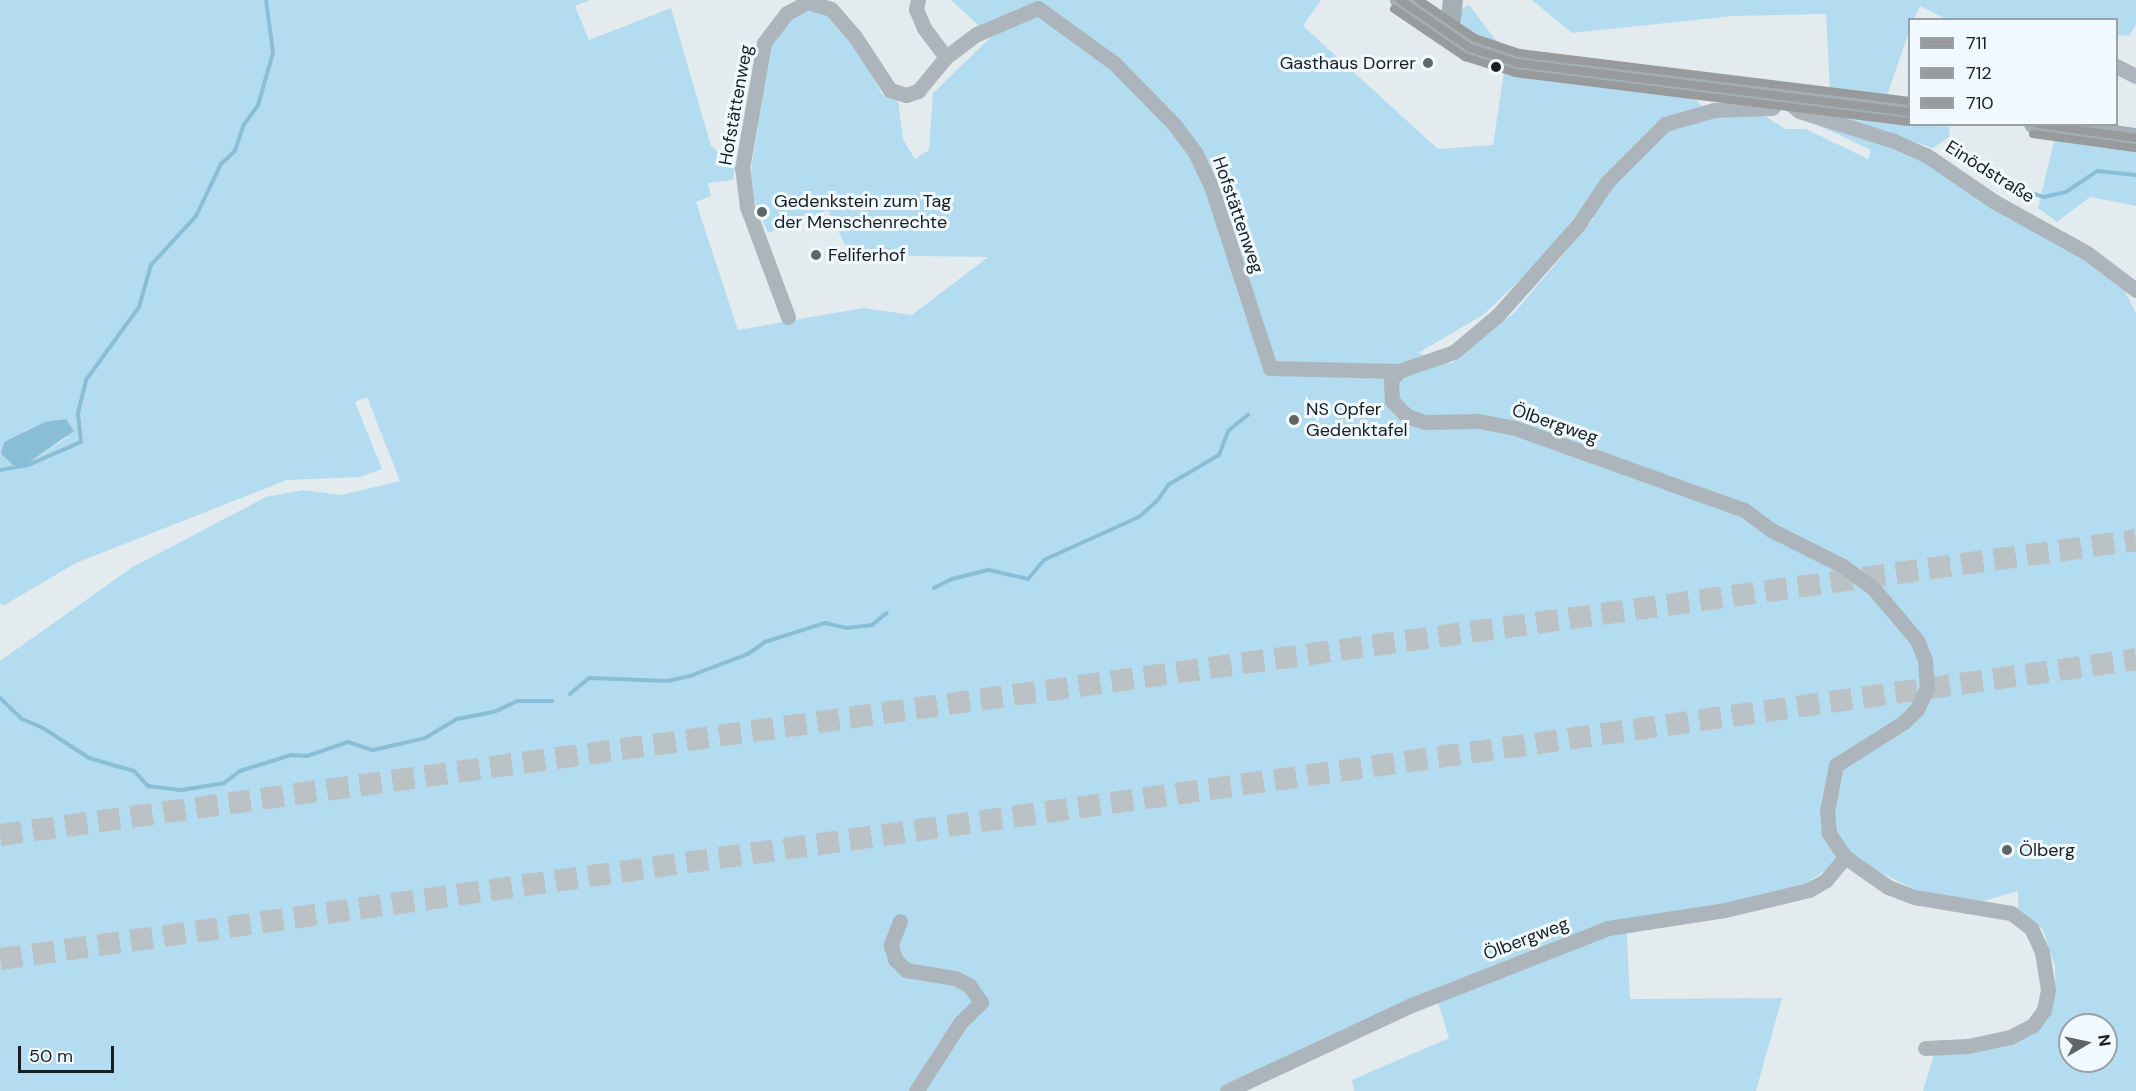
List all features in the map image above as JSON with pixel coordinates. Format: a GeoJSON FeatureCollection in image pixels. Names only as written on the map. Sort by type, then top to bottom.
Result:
{"type":"FeatureCollection","features":[{"type":"Feature","properties":{"kind":"main road"},"geometry":{"type":"LineString","coordinates":[[1400,0],[1449,37],[1489,57],[1536,67],[1908,112]]}},
{"type":"Feature","properties":{"kind":"main road"},"geometry":{"type":"LineString","coordinates":[[1449,37],[1453,0]]}},
{"type":"Feature","properties":{"kind":"main road"},"geometry":{"type":"LineString","coordinates":[[2067,126],[2100,128],[2136,138]]}},
{"type":"Feature","properties":{"kind":"street"},"geometry":{"type":"LineString","coordinates":[[918,0],[916,9],[924,28],[946,57]]}},
{"type":"Feature","properties":{"kind":"street","name":"Hofstättenweg"},"geometry":{"type":"LineString","coordinates":[[788,316],[747,207],[742,169],[764,43],[787,13],[808,2],[831,9],[854,35],[890,90],[906,95],[918,91],[946,57],[977,34],[1038,8],[1077,33],[1143,91],[1195,152],[1211,186],[1270,368],[1399,371]]}},
{"type":"Feature","properties":{"kind":"street"},"geometry":{"type":"LineString","coordinates":[[2118,67],[2136,76]]}},
{"type":"Feature","properties":{"kind":"street"},"geometry":{"type":"LineString","coordinates":[[1399,371],[1454,352],[1498,315],[1578,225],[1607,182],[1665,124],[1714,110],[1772,108],[1780,96]]}},
{"type":"Feature","properties":{"kind":"street","name":"Einödstraße"},"geometry":{"type":"LineString","coordinates":[[1780,96],[1799,111],[1894,141],[1926,155],[1995,202],[2062,237],[2136,290]]}},
{"type":"Feature","properties":{"kind":"street","name":"Ölbergweg"},"geometry":{"type":"LineString","coordinates":[[1399,371],[1389,390],[1397,408],[1407,416],[1425,422],[1478,421],[1515,428],[1744,510],[1771,530],[1841,565],[1873,588],[1917,640],[1925,660],[1927,688],[1917,709],[1904,722],[1836,765],[1827,811],[1829,833],[1845,857],[1888,887],[1914,897],[2011,913],[2031,928],[2042,952],[2048,990],[2044,1010],[2033,1025],[2010,1037],[1968,1046],[1925,1048]]}},
{"type":"Feature","properties":{"kind":"street","name":"Ölbergweg"},"geometry":{"type":"LineString","coordinates":[[1227,1091],[1409,1006],[1608,928],[1725,910],[1809,890],[1826,880],[1845,857]]}},
{"type":"Feature","properties":{"kind":"street"},"geometry":{"type":"LineString","coordinates":[[900,921],[891,945],[894,959],[906,970],[947,976],[969,985],[981,1002],[960,1023],[916,1091]]}},
{"type":"Feature","properties":{"kind":"shaded area"},"geometry":{"type":"Polygon","coordinates":[[[0,0],[590,0],[575,6],[589,40],[671,8],[711,146],[735,166],[733,180],[708,183],[711,196],[696,202],[738,330],[863,308],[912,315],[988,257],[850,255],[828,210],[768,233],[750,191],[750,177],[771,44],[791,18],[810,10],[828,14],[851,38],[882,94],[898,101],[903,139],[915,159],[929,150],[933,93],[991,37],[951,0],[1321,0],[1303,26],[1438,149],[1493,145],[1504,72],[1692,96],[1713,117],[1764,115],[1785,129],[1806,129],[1868,159],[1871,150],[1805,119],[1923,158],[2046,233],[2123,288],[2136,313],[2136,1091],[1923,1091],[1934,1054],[2036,1032],[2055,995],[2055,966],[2043,930],[2018,911],[2018,891],[1984,901],[1928,896],[1845,855],[1801,888],[1721,906],[1626,920],[1630,999],[1782,998],[1756,1091],[1354,1091],[1352,1080],[1449,1038],[1434,990],[1219,1091],[0,1091],[0,661],[131,568],[266,497],[303,490],[341,495],[400,481],[367,397],[355,402],[382,469],[360,477],[287,480],[76,563],[3,606],[0,603],[0,0]],[[1579,212],[1542,259],[1483,315],[1418,353],[1452,363],[1515,312],[1594,218],[1579,212]],[[18,436],[4,442],[24,466],[68,437],[18,436]]]}},
{"type":"Feature","properties":{"kind":"shaded area"},"geometry":{"type":"Polygon","coordinates":[[[1532,0],[2136,0],[2136,25],[2129,36],[2118,35],[2118,18],[1944,18],[1920,6],[1914,18],[1908,18],[1908,35],[1886,98],[1830,90],[1826,14],[1733,16],[1572,33],[1532,0]]]}},
{"type":"Feature","properties":{"kind":"shaded area"},"geometry":{"type":"Polygon","coordinates":[[[1469,5],[1498,43],[1498,48],[1476,40],[1464,31],[1459,17],[1460,10],[1469,5]]]}},
{"type":"Feature","properties":{"kind":"shaded area"},"geometry":{"type":"Polygon","coordinates":[[[1819,111],[1908,122],[1908,126],[1950,127],[1949,137],[1933,148],[1819,111]]]}},
{"type":"Feature","properties":{"kind":"shaded area"},"geometry":{"type":"Polygon","coordinates":[[[2055,137],[2136,150],[2136,206],[2090,197],[2057,222],[2038,208],[2055,137]]]}},
{"type":"Feature","properties":{"kind":"shaded area"},"geometry":{"type":"Polygon","coordinates":[[[66,419],[74,431],[24,466],[13,465],[1,454],[4,442],[45,422],[66,419]]]}},
{"type":"Feature","properties":{"kind":"waterway"},"geometry":{"type":"LineString","coordinates":[[0,470],[28,465],[81,442],[78,413],[86,380],[139,307],[151,265],[196,216],[221,164],[235,151],[243,126],[258,105],[273,53],[266,0]]}},
{"type":"Feature","properties":{"kind":"waterway"},"geometry":{"type":"LineString","coordinates":[[2010,186],[2044,197],[2066,192],[2097,171],[2136,175]]}},
{"type":"Feature","properties":{"kind":"waterway"},"geometry":{"type":"LineString","coordinates":[[934,588],[952,579],[989,570],[1028,579],[1044,560],[1139,517],[1157,501],[1168,485],[1219,455],[1228,431],[1248,415]]}},
{"type":"Feature","properties":{"kind":"waterway"},"geometry":{"type":"LineString","coordinates":[[570,694],[589,678],[668,681],[690,676],[748,654],[765,642],[825,623],[847,628],[872,625],[887,613]]}},
{"type":"Feature","properties":{"kind":"waterway"},"geometry":{"type":"LineString","coordinates":[[0,698],[22,719],[43,728],[89,758],[134,771],[148,786],[182,790],[224,783],[240,771],[291,755],[307,756],[348,742],[373,750],[425,738],[457,719],[494,712],[518,701],[552,701]]}},
{"type":"Feature","properties":{"kind":"tunnel"},"geometry":{"type":"LineString","coordinates":[[0,835],[2136,540]]}},
{"type":"Feature","properties":{"kind":"tunnel"},"geometry":{"type":"LineString","coordinates":[[0,959],[2136,659]]}},
{"type":"Feature","properties":{"kind":"transit line","name":"711"},"geometry":{"type":"LineString","coordinates":[[1400,0],[1470,48],[1517,63],[1908,112]]}},
{"type":"Feature","properties":{"kind":"transit line","name":"710"},"geometry":{"type":"LineString","coordinates":[[1419,0],[1475,38],[1519,53],[1908,101]]}},
{"type":"Feature","properties":{"kind":"transit line","name":"712"},"geometry":{"type":"LineString","coordinates":[[1394,9],[1465,57],[1515,73],[1908,122]]}},
{"type":"Feature","properties":{"kind":"transit line","name":"711"},"geometry":{"type":"LineString","coordinates":[[2052,126],[2136,138]]}},
{"type":"Feature","properties":{"kind":"transit line","name":"712"},"geometry":{"type":"LineString","coordinates":[[2033,134],[2135,148]]}},
{"type":"Feature","properties":{"kind":"place","name":"Gasthaus Dorrer"},"geometry":{"type":"Point","coordinates":[1428,63]}},
{"type":"Feature","properties":{"kind":"place","name":"Gedenkstein zum Tag der Menschenrechte"},"geometry":{"type":"Point","coordinates":[762,212]}},
{"type":"Feature","properties":{"kind":"place","name":"Feliferhof"},"geometry":{"type":"Point","coordinates":[816,255]}},
{"type":"Feature","properties":{"kind":"place","name":"NS Opfer Gedenktafel"},"geometry":{"type":"Point","coordinates":[1294,420]}},
{"type":"Feature","properties":{"kind":"place","name":"Ölberg"},"geometry":{"type":"Point","coordinates":[2007,850]}}]}
